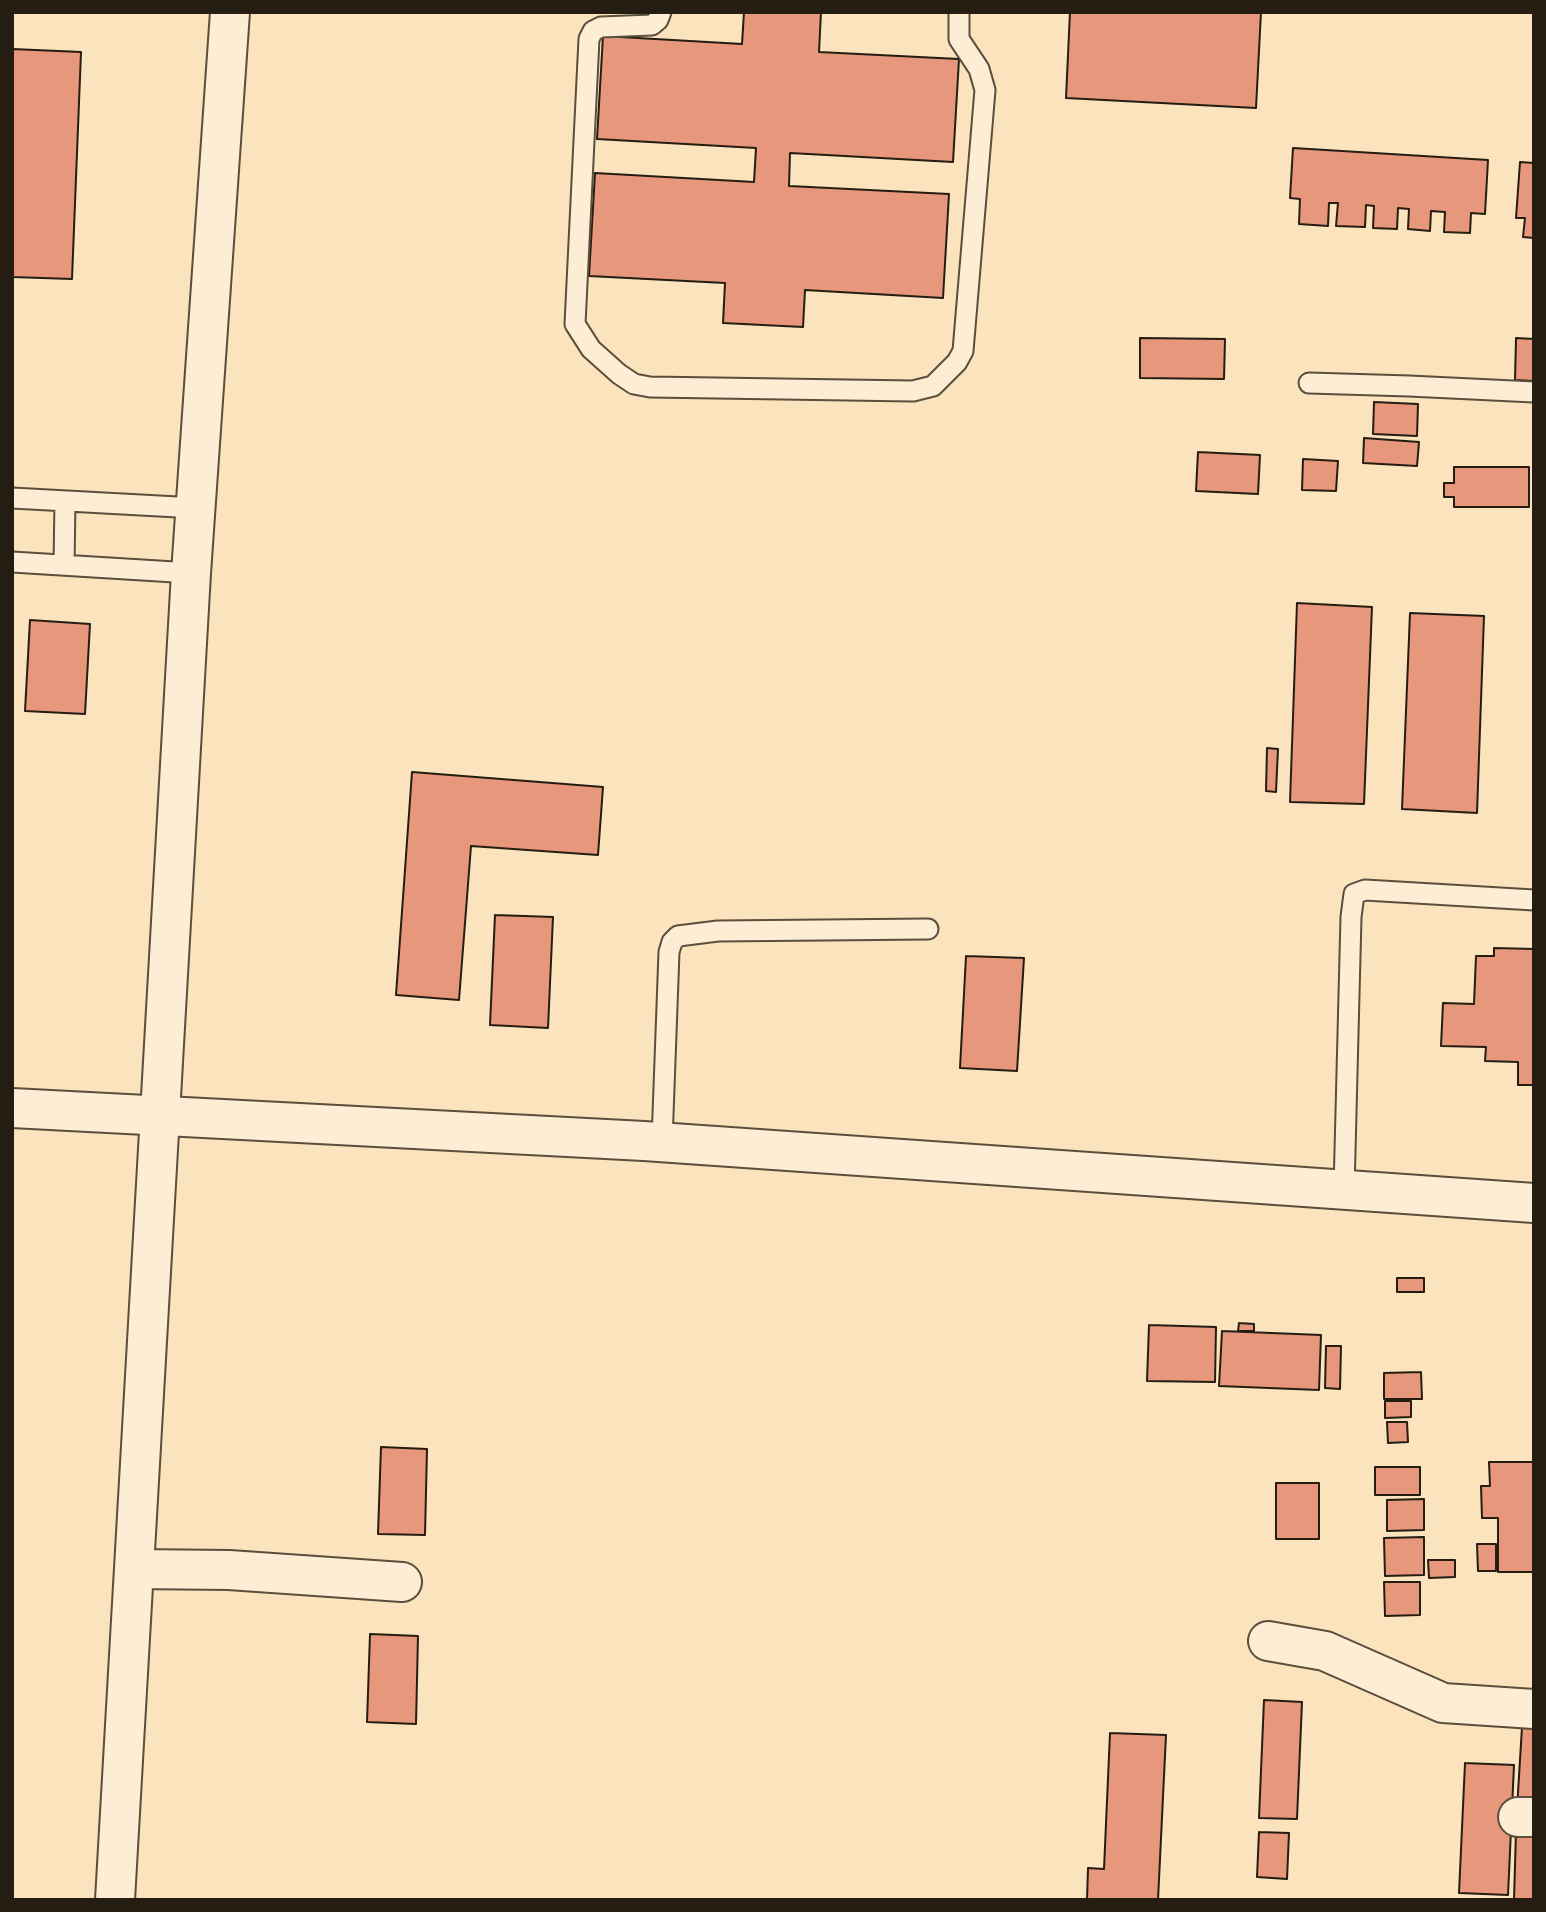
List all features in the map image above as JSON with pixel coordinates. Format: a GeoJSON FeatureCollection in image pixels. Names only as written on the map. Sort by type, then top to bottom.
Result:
{"type":"FeatureCollection","features":[{"type":"Feature","properties":{"kind":"street"},"geometry":{"type":"LineString","coordinates":[[115,1900],[191,573],[230,12]]}},
{"type":"Feature","properties":{"kind":"street"},"geometry":{"type":"LineString","coordinates":[[12,1108],[662,1142],[1534,1203]]}},
{"type":"Feature","properties":{"kind":"street"},"geometry":{"type":"LineString","coordinates":[[135,1569],[229,1570],[402,1582]]}},
{"type":"Feature","properties":{"kind":"street"},"geometry":{"type":"LineString","coordinates":[[1268,1641],[1325,1651],[1443,1703],[1534,1709]]}},
{"type":"Feature","properties":{"kind":"lane"},"geometry":{"type":"LineString","coordinates":[[660,12],[658,20],[652,25],[601,27],[593,31],[589,39],[575,324],[580,333],[592,349],[634,384],[664,387],[913,391],[933,386],[957,362],[963,351],[985,90],[979,69],[959,39],[959,12]]}},
{"type":"Feature","properties":{"kind":"lane"},"geometry":{"type":"LineString","coordinates":[[1309,383],[1534,392]]}},
{"type":"Feature","properties":{"kind":"lane"},"geometry":{"type":"LineString","coordinates":[[12,498],[196,508]]}},
{"type":"Feature","properties":{"kind":"lane"},"geometry":{"type":"LineString","coordinates":[[64,565],[65,501]]}},
{"type":"Feature","properties":{"kind":"lane"},"geometry":{"type":"LineString","coordinates":[[12,562],[191,573]]}},
{"type":"Feature","properties":{"kind":"lane"},"geometry":{"type":"LineString","coordinates":[[1344,1190],[1351,917],[1354,894],[1365,890],[1534,900]]}},
{"type":"Feature","properties":{"kind":"lane"},"geometry":{"type":"LineString","coordinates":[[662,1142],[669,952],[672,942],[678,936],[718,931],[928,929]]}},
{"type":"Feature","properties":{"kind":"building"},"geometry":{"type":"Polygon","coordinates":[[[744,12],[821,12],[819,52],[959,59],[953,162],[790,153],[789,186],[949,194],[943,298],[805,290],[803,327],[723,323],[725,283],[589,276],[595,173],[754,182],[756,148],[597,139],[603,36],[742,44],[744,12]]]}},
{"type":"Feature","properties":{"kind":"building"},"geometry":{"type":"Polygon","coordinates":[[[1070,12],[1261,12],[1256,108],[1066,98],[1070,12]]]}},
{"type":"Feature","properties":{"kind":"building"},"geometry":{"type":"Polygon","coordinates":[[[12,49],[81,52],[72,279],[12,277],[12,49]]]}},
{"type":"Feature","properties":{"kind":"building"},"geometry":{"type":"Polygon","coordinates":[[[1293,148],[1488,160],[1485,214],[1471,213],[1470,233],[1444,232],[1445,212],[1431,211],[1430,231],[1408,229],[1409,209],[1398,208],[1397,229],[1373,228],[1374,206],[1366,205],[1365,227],[1336,226],[1338,203],[1329,203],[1328,226],[1299,224],[1300,199],[1290,198],[1293,148]]]}},
{"type":"Feature","properties":{"kind":"building"},"geometry":{"type":"Polygon","coordinates":[[[1520,162],[1534,163],[1534,238],[1523,237],[1525,218],[1516,218],[1520,162]]]}},
{"type":"Feature","properties":{"kind":"building"},"geometry":{"type":"Polygon","coordinates":[[[1140,338],[1225,339],[1224,379],[1140,378],[1140,338]]]}},
{"type":"Feature","properties":{"kind":"building"},"geometry":{"type":"Polygon","coordinates":[[[1516,338],[1534,339],[1534,381],[1515,380],[1516,338]]]}},
{"type":"Feature","properties":{"kind":"building"},"geometry":{"type":"Polygon","coordinates":[[[1374,402],[1418,404],[1417,436],[1373,434],[1374,402]]]}},
{"type":"Feature","properties":{"kind":"building"},"geometry":{"type":"Polygon","coordinates":[[[1364,438],[1419,442],[1417,466],[1363,463],[1364,438]]]}},
{"type":"Feature","properties":{"kind":"building"},"geometry":{"type":"Polygon","coordinates":[[[1198,452],[1260,455],[1258,494],[1196,491],[1198,452]]]}},
{"type":"Feature","properties":{"kind":"building"},"geometry":{"type":"Polygon","coordinates":[[[1303,459],[1338,461],[1336,491],[1302,490],[1303,459]]]}},
{"type":"Feature","properties":{"kind":"building"},"geometry":{"type":"Polygon","coordinates":[[[1454,467],[1529,467],[1529,507],[1454,507],[1454,497],[1444,497],[1444,483],[1454,483],[1454,467]]]}},
{"type":"Feature","properties":{"kind":"building"},"geometry":{"type":"Polygon","coordinates":[[[1297,603],[1372,607],[1364,804],[1290,802],[1297,603]]]}},
{"type":"Feature","properties":{"kind":"building"},"geometry":{"type":"Polygon","coordinates":[[[1410,613],[1484,616],[1477,813],[1402,809],[1410,613]]]}},
{"type":"Feature","properties":{"kind":"building"},"geometry":{"type":"Polygon","coordinates":[[[30,620],[90,624],[85,714],[25,711],[30,620]]]}},
{"type":"Feature","properties":{"kind":"building"},"geometry":{"type":"Polygon","coordinates":[[[1267,748],[1278,749],[1276,792],[1266,791],[1267,748]]]}},
{"type":"Feature","properties":{"kind":"building"},"geometry":{"type":"Polygon","coordinates":[[[412,772],[603,787],[598,855],[471,846],[459,1000],[396,995],[412,772]]]}},
{"type":"Feature","properties":{"kind":"building"},"geometry":{"type":"Polygon","coordinates":[[[495,915],[553,917],[548,1028],[490,1025],[495,915]]]}},
{"type":"Feature","properties":{"kind":"building"},"geometry":{"type":"Polygon","coordinates":[[[1494,948],[1534,949],[1534,1085],[1518,1085],[1518,1062],[1485,1061],[1486,1047],[1441,1046],[1443,1003],[1474,1004],[1476,956],[1494,956],[1494,948]]]}},
{"type":"Feature","properties":{"kind":"building"},"geometry":{"type":"Polygon","coordinates":[[[966,956],[1024,958],[1017,1071],[960,1068],[966,956]]]}},
{"type":"Feature","properties":{"kind":"building"},"geometry":{"type":"Polygon","coordinates":[[[1397,1278],[1424,1278],[1424,1292],[1397,1292],[1397,1278]]]}},
{"type":"Feature","properties":{"kind":"building"},"geometry":{"type":"Polygon","coordinates":[[[1239,1323],[1254,1324],[1254,1331],[1238,1331],[1239,1323]]]}},
{"type":"Feature","properties":{"kind":"building"},"geometry":{"type":"Polygon","coordinates":[[[1149,1325],[1216,1327],[1215,1382],[1147,1381],[1149,1325]]]}},
{"type":"Feature","properties":{"kind":"building"},"geometry":{"type":"Polygon","coordinates":[[[1222,1331],[1321,1335],[1319,1390],[1219,1386],[1222,1331]]]}},
{"type":"Feature","properties":{"kind":"building"},"geometry":{"type":"Polygon","coordinates":[[[1326,1346],[1341,1346],[1340,1389],[1325,1388],[1326,1346]]]}},
{"type":"Feature","properties":{"kind":"building"},"geometry":{"type":"Polygon","coordinates":[[[1421,1372],[1422,1399],[1384,1399],[1384,1373],[1421,1372]]]}},
{"type":"Feature","properties":{"kind":"building"},"geometry":{"type":"Polygon","coordinates":[[[1385,1401],[1411,1401],[1411,1417],[1385,1418],[1385,1401]]]}},
{"type":"Feature","properties":{"kind":"building"},"geometry":{"type":"Polygon","coordinates":[[[1387,1422],[1407,1422],[1408,1442],[1388,1443],[1387,1422]]]}},
{"type":"Feature","properties":{"kind":"building"},"geometry":{"type":"Polygon","coordinates":[[[381,1447],[427,1449],[425,1535],[378,1534],[381,1447]]]}},
{"type":"Feature","properties":{"kind":"building"},"geometry":{"type":"Polygon","coordinates":[[[1489,1462],[1534,1462],[1534,1572],[1498,1572],[1498,1518],[1482,1518],[1481,1486],[1490,1486],[1489,1462]]]}},
{"type":"Feature","properties":{"kind":"building"},"geometry":{"type":"Polygon","coordinates":[[[1375,1467],[1420,1467],[1420,1495],[1375,1495],[1375,1467]]]}},
{"type":"Feature","properties":{"kind":"building"},"geometry":{"type":"Polygon","coordinates":[[[1276,1483],[1319,1483],[1319,1539],[1276,1539],[1276,1483]]]}},
{"type":"Feature","properties":{"kind":"building"},"geometry":{"type":"Polygon","coordinates":[[[1424,1499],[1424,1530],[1387,1531],[1387,1500],[1424,1499]]]}},
{"type":"Feature","properties":{"kind":"building"},"geometry":{"type":"Polygon","coordinates":[[[1424,1537],[1424,1575],[1385,1576],[1384,1538],[1424,1537]]]}},
{"type":"Feature","properties":{"kind":"building"},"geometry":{"type":"Polygon","coordinates":[[[1477,1544],[1496,1544],[1496,1571],[1478,1571],[1477,1544]]]}},
{"type":"Feature","properties":{"kind":"building"},"geometry":{"type":"Polygon","coordinates":[[[1428,1560],[1455,1560],[1455,1577],[1429,1578],[1428,1560]]]}},
{"type":"Feature","properties":{"kind":"building"},"geometry":{"type":"Polygon","coordinates":[[[1384,1582],[1420,1582],[1420,1615],[1385,1616],[1384,1582]]]}},
{"type":"Feature","properties":{"kind":"building"},"geometry":{"type":"Polygon","coordinates":[[[370,1634],[418,1636],[416,1724],[367,1722],[370,1634]]]}},
{"type":"Feature","properties":{"kind":"building"},"geometry":{"type":"Polygon","coordinates":[[[1264,1700],[1302,1702],[1297,1819],[1259,1818],[1264,1700]]]}},
{"type":"Feature","properties":{"kind":"building"},"geometry":{"type":"Polygon","coordinates":[[[1522,1727],[1534,1727],[1534,1809],[1517,1809],[1522,1727]]]}},
{"type":"Feature","properties":{"kind":"building"},"geometry":{"type":"Polygon","coordinates":[[[1110,1733],[1166,1735],[1158,1900],[1087,1900],[1088,1868],[1104,1869],[1110,1733]]]}},
{"type":"Feature","properties":{"kind":"building"},"geometry":{"type":"Polygon","coordinates":[[[1465,1763],[1514,1765],[1508,1895],[1459,1893],[1465,1763]]]}},
{"type":"Feature","properties":{"kind":"building"},"geometry":{"type":"Polygon","coordinates":[[[1516,1831],[1534,1832],[1534,1900],[1514,1900],[1516,1831]]]}},
{"type":"Feature","properties":{"kind":"building"},"geometry":{"type":"Polygon","coordinates":[[[1259,1832],[1289,1833],[1287,1879],[1257,1877],[1259,1832]]]}}]}
